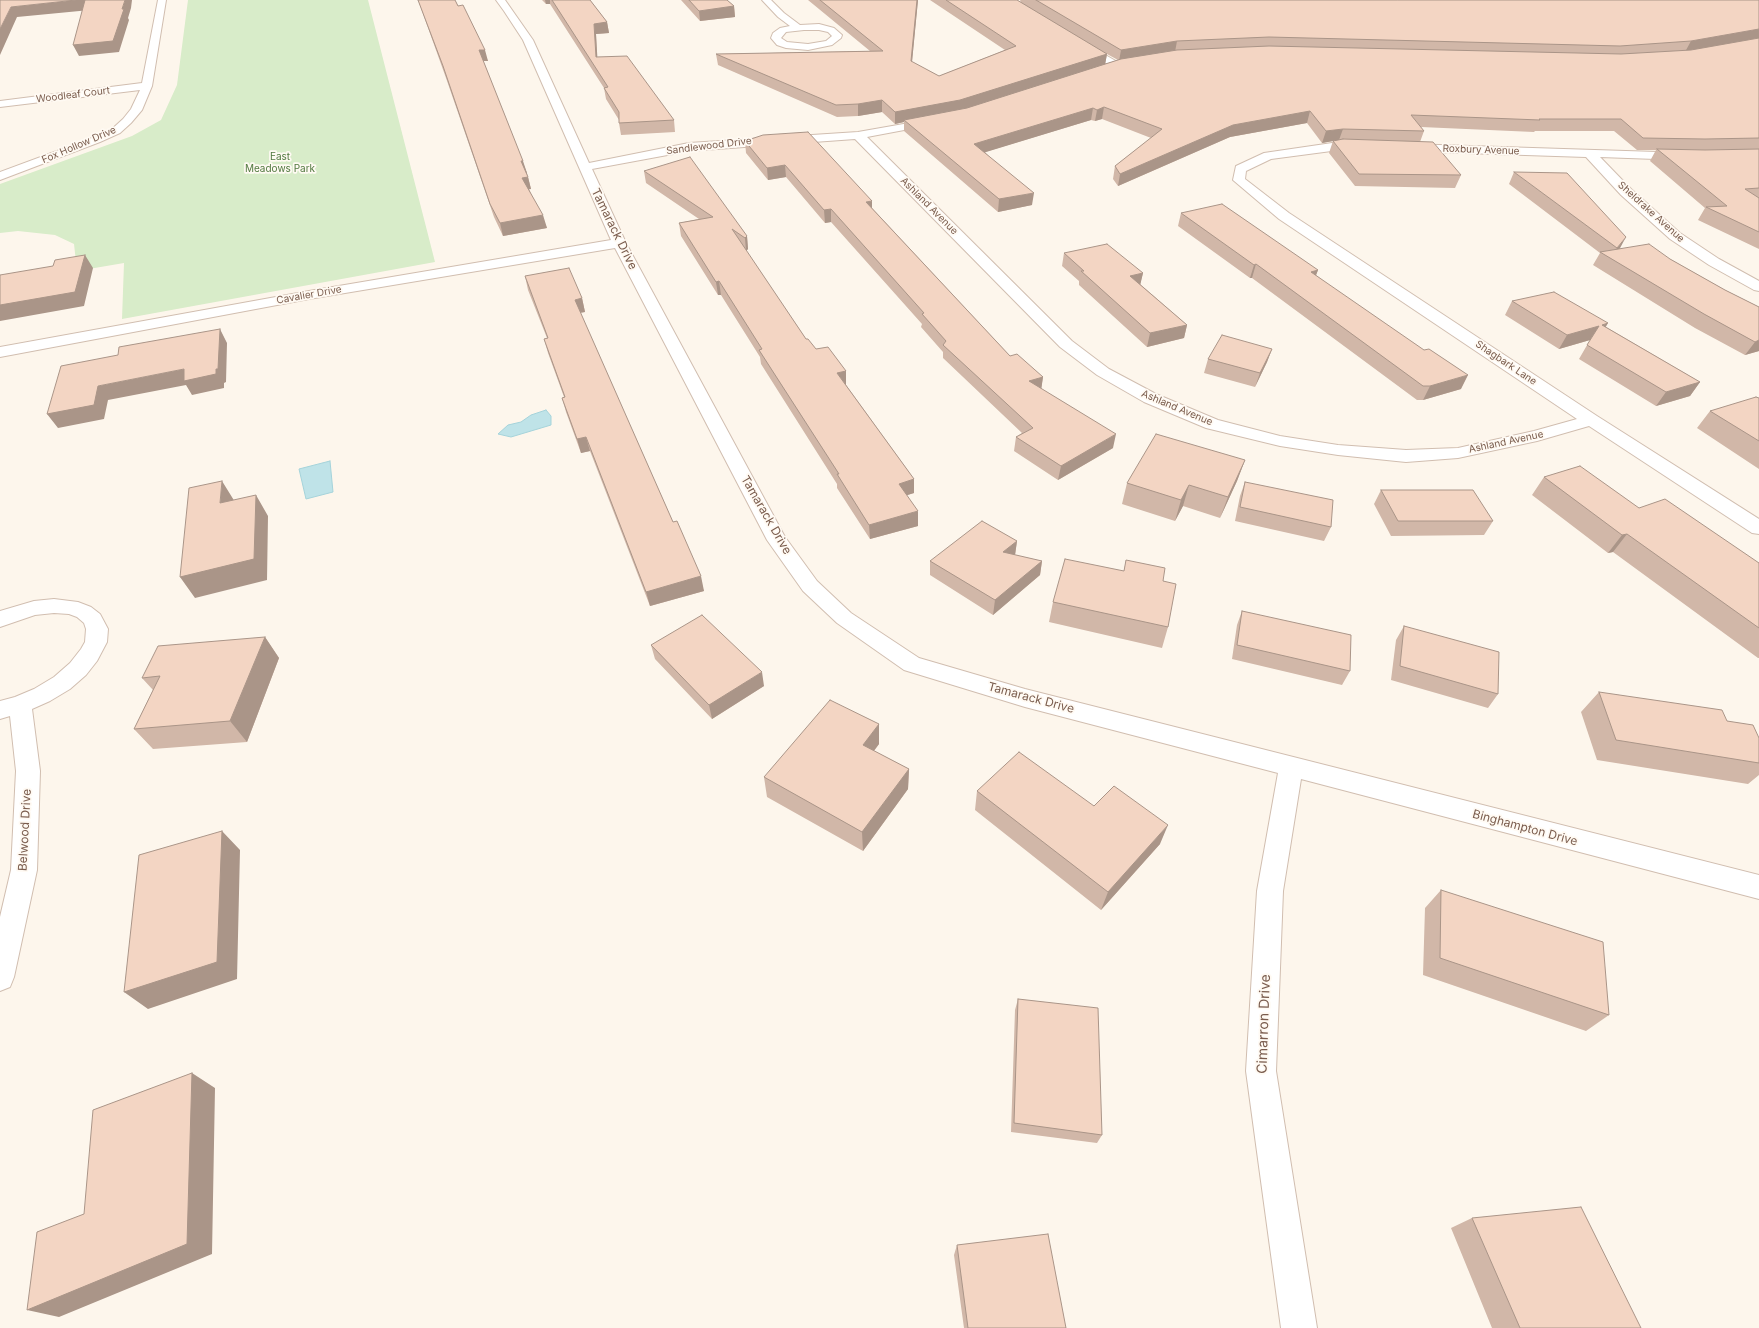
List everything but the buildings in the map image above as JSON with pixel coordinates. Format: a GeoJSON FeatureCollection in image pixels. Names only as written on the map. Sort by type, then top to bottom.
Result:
{"type":"FeatureCollection","features":[{"type":"Feature","properties":{"kind":"street","name":"Fox Hollow Drive"},"geometry":{"type":"LineString","coordinates":[[0,176],[65,153],[116,131],[128,121],[136,110],[147,86],[162,0]]}},
{"type":"Feature","properties":{"kind":"street","name":"Tamarack Drive"},"geometry":{"type":"LineString","coordinates":[[500,0],[508,9],[528,40],[620,243],[777,540],[810,586],[844,618],[912,664],[1025,698],[1291,767]]}},
{"type":"Feature","properties":{"kind":"street"},"geometry":{"type":"LineString","coordinates":[[766,0],[780,15],[796,27],[826,29],[835,33],[836,38],[829,43],[808,47],[786,44],[777,40],[776,35],[779,32],[796,27]]}},
{"type":"Feature","properties":{"kind":"street"},"geometry":{"type":"LineString","coordinates":[[1076,41],[1121,65],[1102,71]]}},
{"type":"Feature","properties":{"kind":"street","name":"Woodleaf Court"},"geometry":{"type":"LineString","coordinates":[[0,104],[147,86]]}},
{"type":"Feature","properties":{"kind":"street","name":"Sandlewood Drive"},"geometry":{"type":"LineString","coordinates":[[585,167],[689,147],[770,140],[858,135],[940,120]]}},
{"type":"Feature","properties":{"kind":"street","name":"Ashland Avenue"},"geometry":{"type":"LineString","coordinates":[[858,135],[1066,344],[1103,372],[1150,398],[1212,424],[1288,442],[1338,450],[1406,456],[1458,453],[1537,436],[1591,420]]}},
{"type":"Feature","properties":{"kind":"street","name":"Shagbark Lane"},"geometry":{"type":"LineString","coordinates":[[1372,147],[1339,146],[1268,156],[1240,169],[1239,180],[1284,216],[1591,420],[1759,528]]}},
{"type":"Feature","properties":{"kind":"street","name":"Roxbury Avenue"},"geometry":{"type":"LineString","coordinates":[[1395,147],[1698,157]]}},
{"type":"Feature","properties":{"kind":"street","name":"Sheldrake Avenue"},"geometry":{"type":"LineString","coordinates":[[1590,154],[1626,192],[1675,236],[1714,262],[1759,287]]}},
{"type":"Feature","properties":{"kind":"street","name":"Cavalier Drive"},"geometry":{"type":"LineString","coordinates":[[0,352],[316,294],[620,243]]}},
{"type":"Feature","properties":{"kind":"street","name":"Belwood Drive"},"geometry":{"type":"LineString","coordinates":[[0,619],[34,608],[54,606],[71,607],[84,612],[93,619],[98,629],[96,642],[90,655],[78,669],[62,683],[42,695],[10,707],[28,771],[24,870],[0,977]]}},
{"type":"Feature","properties":{"kind":"street","name":"Binghampton Drive"},"geometry":{"type":"LineString","coordinates":[[1291,767],[1759,887]]}},
{"type":"Feature","properties":{"kind":"street","name":"Cimarron Drive"},"geometry":{"type":"LineString","coordinates":[[1291,767],[1270,891],[1261,1071],[1299,1328]]}},
{"type":"Feature","properties":{"kind":"green space","name":"East Meadows Park"},"geometry":{"type":"Polygon","coordinates":[[[188,0],[368,0],[435,262],[122,319],[124,263],[77,271],[74,244],[55,235],[18,231],[0,233],[0,184],[132,136],[161,120],[177,85],[188,0]]]}},
{"type":"Feature","properties":{"kind":"water"},"geometry":{"type":"Polygon","coordinates":[[[546,410],[551,416],[551,425],[511,437],[498,434],[508,425],[521,422],[531,415],[546,410]]]}},
{"type":"Feature","properties":{"kind":"water"},"geometry":{"type":"Polygon","coordinates":[[[330,461],[333,492],[306,499],[299,469],[330,461]]]}}]}
